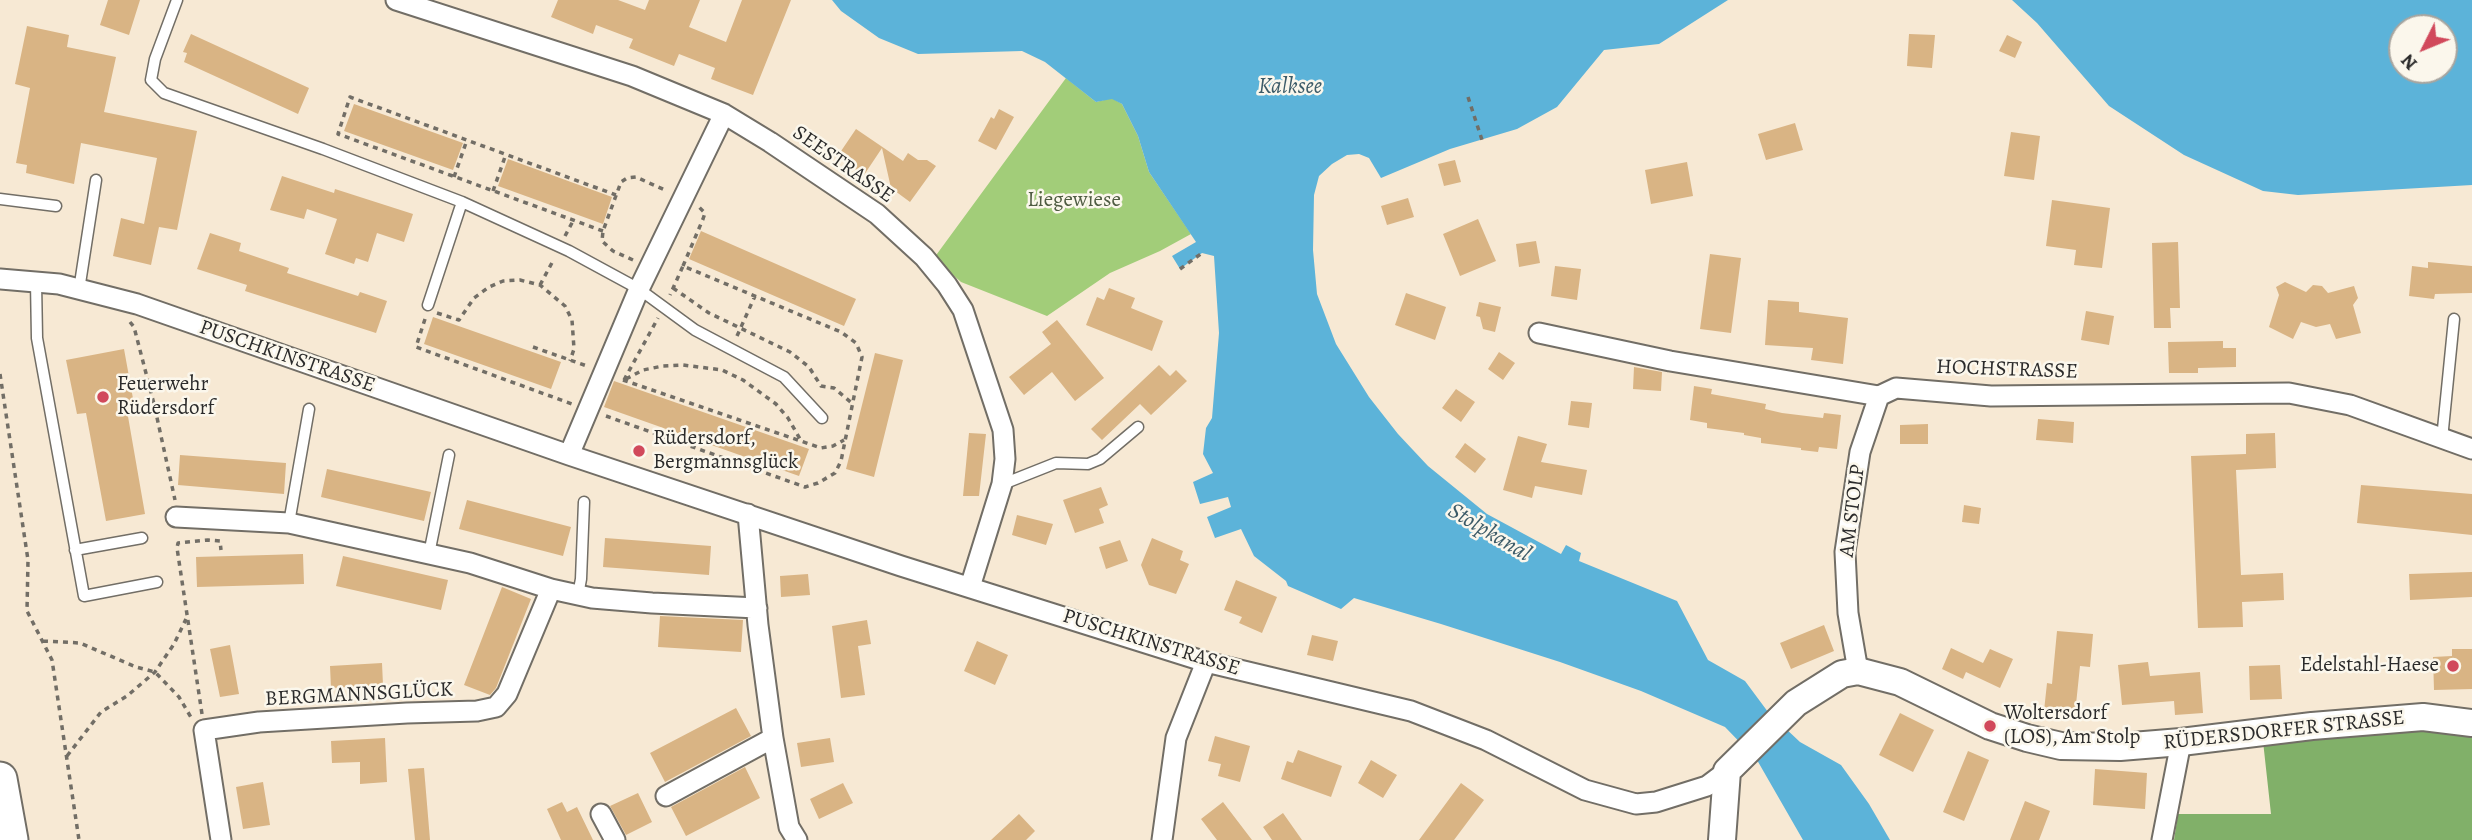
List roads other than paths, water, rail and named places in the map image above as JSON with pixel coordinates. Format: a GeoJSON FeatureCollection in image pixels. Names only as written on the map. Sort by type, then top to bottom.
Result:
{"type":"FeatureCollection","features":[{"type":"Feature","properties":{"kind":"highway"},"geometry":{"type":"LineString","coordinates":[[0,779],[11,840]]}},
{"type":"Feature","properties":{"kind":"main road"},"geometry":{"type":"LineString","coordinates":[[1722,840],[1732,765],[1796,703],[1842,674],[1857,671]]}},
{"type":"Feature","properties":{"kind":"main road","name":"RÜDERSDORFER STRASSE"},"geometry":{"type":"LineString","coordinates":[[1857,671],[1900,682],[1979,722],[2061,746],[2120,747],[2423,717],[2472,723]]}},
{"type":"Feature","properties":{"kind":"street","name":"SEESTRASSE"},"geometry":{"type":"LineString","coordinates":[[396,0],[632,76],[724,114],[877,214],[924,257],[963,310],[1003,430],[1005,459],[1002,484],[970,587]]}},
{"type":"Feature","properties":{"kind":"street"},"geometry":{"type":"LineString","coordinates":[[569,455],[639,289],[724,114]]}},
{"type":"Feature","properties":{"kind":"street","name":"PUSCHKINSTRASSE"},"geometry":{"type":"LineString","coordinates":[[0,279],[79,289],[151,309],[569,455],[901,566],[1206,662],[1410,712],[1486,740],[1585,790],[1636,804],[1657,802],[1707,786],[1732,765]]}},
{"type":"Feature","properties":{"kind":"street","name":"HOCHSTRASSE"},"geometry":{"type":"LineString","coordinates":[[1539,332],[1670,361],[1879,396],[1896,388],[1991,396],[2289,393],[2350,405],[2472,449]]}},
{"type":"Feature","properties":{"kind":"street","name":"AM STOLP"},"geometry":{"type":"LineString","coordinates":[[1857,671],[1848,612],[1845,552],[1860,452],[1879,396]]}},
{"type":"Feature","properties":{"kind":"street"},"geometry":{"type":"LineString","coordinates":[[176,510],[289,523],[470,563],[578,595],[652,603],[757,608]]}},
{"type":"Feature","properties":{"kind":"street"},"geometry":{"type":"LineString","coordinates":[[748,513],[773,738],[789,827],[797,840]]}},
{"type":"Feature","properties":{"kind":"street","name":"BERGMANNSGLÜCK"},"geometry":{"type":"LineString","coordinates":[[221,840],[204,730],[258,722],[477,711],[496,707],[507,694],[551,589]]}},
{"type":"Feature","properties":{"kind":"street"},"geometry":{"type":"LineString","coordinates":[[1162,840],[1177,738],[1206,662]]}},
{"type":"Feature","properties":{"kind":"street"},"geometry":{"type":"LineString","coordinates":[[666,796],[773,738]]}},
{"type":"Feature","properties":{"kind":"street"},"geometry":{"type":"LineString","coordinates":[[2161,840],[2181,742]]}},
{"type":"Feature","properties":{"kind":"street"},"geometry":{"type":"LineString","coordinates":[[601,814],[615,840]]}},
{"type":"Feature","properties":{"kind":"lane"},"geometry":{"type":"LineString","coordinates":[[177,0],[155,59],[151,80],[164,93],[462,202],[569,251],[639,289],[695,330],[784,377],[822,418]]}},
{"type":"Feature","properties":{"kind":"lane"},"geometry":{"type":"LineString","coordinates":[[79,289],[96,180]]}},
{"type":"Feature","properties":{"kind":"lane"},"geometry":{"type":"LineString","coordinates":[[0,199],[56,206]]}},
{"type":"Feature","properties":{"kind":"lane"},"geometry":{"type":"LineString","coordinates":[[428,305],[462,202]]}},
{"type":"Feature","properties":{"kind":"lane"},"geometry":{"type":"LineString","coordinates":[[36,282],[37,338],[84,596],[157,582]]}},
{"type":"Feature","properties":{"kind":"lane"},"geometry":{"type":"LineString","coordinates":[[2442,440],[2454,319]]}},
{"type":"Feature","properties":{"kind":"lane"},"geometry":{"type":"LineString","coordinates":[[289,523],[309,410]]}},
{"type":"Feature","properties":{"kind":"lane"},"geometry":{"type":"LineString","coordinates":[[1002,484],[1056,463],[1088,464],[1100,459],[1139,427]]}},
{"type":"Feature","properties":{"kind":"lane"},"geometry":{"type":"LineString","coordinates":[[429,554],[449,455]]}},
{"type":"Feature","properties":{"kind":"lane"},"geometry":{"type":"LineString","coordinates":[[578,595],[584,502]]}},
{"type":"Feature","properties":{"kind":"lane"},"geometry":{"type":"LineString","coordinates":[[75,550],[142,538]]}},
{"type":"Feature","properties":{"kind":"water"},"geometry":{"type":"Polygon","coordinates":[[[832,0],[1728,0],[1659,44],[1604,50],[1557,107],[1517,129],[1450,149],[1381,178],[1369,158],[1359,154],[1347,155],[1332,164],[1319,176],[1314,195],[1313,250],[1317,294],[1336,344],[1369,397],[1428,466],[1487,514],[1561,554],[1566,545],[1581,553],[1579,561],[1677,601],[1708,660],[1745,681],[1768,712],[1800,742],[1841,765],[1869,804],[1890,840],[1803,840],[1757,760],[1725,727],[1641,691],[1441,624],[1354,598],[1341,609],[1288,586],[1286,581],[1254,556],[1241,529],[1215,538],[1207,517],[1231,507],[1228,497],[1200,504],[1193,482],[1213,473],[1203,454],[1206,428],[1212,418],[1219,333],[1214,256],[1202,253],[1180,269],[1172,256],[1196,242],[1149,172],[1138,136],[1122,104],[1112,99],[1096,102],[1045,62],[1022,51],[918,54],[879,38],[841,11],[832,0]]]}},
{"type":"Feature","properties":{"kind":"water"},"geometry":{"type":"Polygon","coordinates":[[[2012,0],[2472,0],[2472,185],[2298,195],[2263,191],[2184,155],[2109,106],[2037,23],[2012,0]]]}},
{"type":"Feature","properties":{"kind":"place","name":"Feuerwehr Rüdersdorf"},"geometry":{"type":"Point","coordinates":[103,397]}},
{"type":"Feature","properties":{"kind":"place","name":"Rüdersdorf, Bergmannsglück"},"geometry":{"type":"Point","coordinates":[639,451]}},
{"type":"Feature","properties":{"kind":"place","name":"Edelstahl-Haese"},"geometry":{"type":"Point","coordinates":[2453,666]}},
{"type":"Feature","properties":{"kind":"place","name":"Woltersdorf (LOS), Am Stolp"},"geometry":{"type":"Point","coordinates":[1990,726]}},
{"type":"Feature","properties":{"kind":"water label","name":"Kalksee"},"geometry":{"type":"Point","coordinates":[1290,87]}},
{"type":"Feature","properties":{"kind":"water label","name":"Stolpkanal"},"geometry":{"type":"Point","coordinates":[1489,533]}},
{"type":"Feature","properties":{"kind":"park label","name":"Liegewiese"},"geometry":{"type":"Point","coordinates":[1074,201]}}]}
